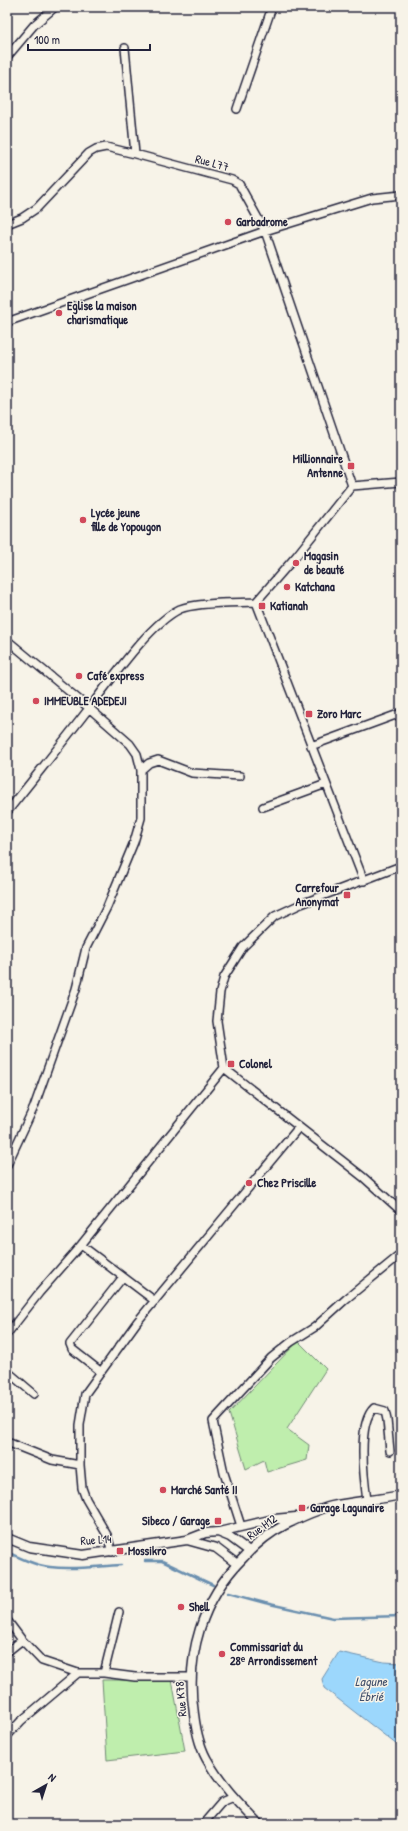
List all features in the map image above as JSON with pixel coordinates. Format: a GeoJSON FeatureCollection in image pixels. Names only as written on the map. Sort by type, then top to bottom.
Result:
{"type":"FeatureCollection","features":[{"type":"Feature","properties":{"kind":"street"},"geometry":{"type":"LineString","coordinates":[[237,109],[272,7]]}},
{"type":"Feature","properties":{"kind":"street"},"geometry":{"type":"LineString","coordinates":[[7,57],[34,25],[54,8]]}},
{"type":"Feature","properties":{"kind":"street"},"geometry":{"type":"LineString","coordinates":[[125,48],[135,154]]}},
{"type":"Feature","properties":{"kind":"street","name":"Rue L77"},"geometry":{"type":"LineString","coordinates":[[7,224],[22,218],[37,208],[88,153],[96,149],[106,147],[232,180],[239,184],[265,231],[352,486]]}},
{"type":"Feature","properties":{"kind":"street"},"geometry":{"type":"LineString","coordinates":[[7,322],[265,231],[372,198],[401,195]]}},
{"type":"Feature","properties":{"kind":"street"},"geometry":{"type":"LineString","coordinates":[[7,812],[143,640],[168,616],[181,609],[194,605],[256,602],[297,555],[352,486],[401,482]]}},
{"type":"Feature","properties":{"kind":"street"},"geometry":{"type":"LineString","coordinates":[[256,602],[364,881]]}},
{"type":"Feature","properties":{"kind":"street"},"geometry":{"type":"LineString","coordinates":[[7,640],[130,744],[137,754],[142,770],[141,818],[134,842],[107,907],[86,948],[76,989],[34,1107],[7,1165]]}},
{"type":"Feature","properties":{"kind":"street"},"geometry":{"type":"LineString","coordinates":[[311,746],[401,713]]}},
{"type":"Feature","properties":{"kind":"street"},"geometry":{"type":"LineString","coordinates":[[142,770],[150,763],[158,760],[192,773],[240,776]]}},
{"type":"Feature","properties":{"kind":"street"},"geometry":{"type":"LineString","coordinates":[[263,807],[326,784]]}},
{"type":"Feature","properties":{"kind":"street"},"geometry":{"type":"LineString","coordinates":[[401,866],[301,904],[275,916],[243,947],[224,978],[220,992],[217,1021],[224,1068],[363,1177],[401,1211]]}},
{"type":"Feature","properties":{"kind":"street"},"geometry":{"type":"LineString","coordinates":[[7,1334],[224,1068]]}},
{"type":"Feature","properties":{"kind":"street"},"geometry":{"type":"LineString","coordinates":[[112,1552],[107,1535],[86,1499],[80,1465],[80,1425],[85,1394],[100,1371],[155,1301],[299,1127]]}},
{"type":"Feature","properties":{"kind":"street"},"geometry":{"type":"LineString","coordinates":[[81,1245],[155,1301]]}},
{"type":"Feature","properties":{"kind":"street"},"geometry":{"type":"LineString","coordinates":[[241,1526],[224,1473],[212,1421],[271,1358],[291,1342],[315,1327],[346,1299],[401,1254]]}},
{"type":"Feature","properties":{"kind":"street"},"geometry":{"type":"LineString","coordinates":[[100,1371],[72,1349],[70,1344],[123,1277]]}},
{"type":"Feature","properties":{"kind":"street"},"geometry":{"type":"LineString","coordinates":[[7,1371],[34,1394]]}},
{"type":"Feature","properties":{"kind":"street"},"geometry":{"type":"LineString","coordinates":[[367,1500],[364,1474],[364,1438],[368,1412],[374,1408],[384,1411],[387,1420],[390,1451]]}},
{"type":"Feature","properties":{"kind":"street"},"geometry":{"type":"LineString","coordinates":[[7,1442],[52,1460],[80,1465]]}},
{"type":"Feature","properties":{"kind":"street"},"geometry":{"type":"LineString","coordinates":[[304,1516],[331,1506],[401,1495]]}},
{"type":"Feature","properties":{"kind":"street","name":"Rue L14"},"geometry":{"type":"LineString","coordinates":[[7,1538],[30,1547],[87,1555],[188,1540],[205,1533],[218,1532],[274,1519],[304,1516]]}},
{"type":"Feature","properties":{"kind":"street","name":"Rue H12"},"geometry":{"type":"LineString","coordinates":[[237,1564],[272,1532],[304,1516]]}},
{"type":"Feature","properties":{"kind":"street"},"geometry":{"type":"LineString","coordinates":[[218,1532],[230,1537],[250,1551]]}},
{"type":"Feature","properties":{"kind":"street","name":"Rue L14"},"geometry":{"type":"LineString","coordinates":[[188,1540],[216,1548],[237,1564]]}},
{"type":"Feature","properties":{"kind":"street","name":"Rue K78"},"geometry":{"type":"LineString","coordinates":[[237,1564],[222,1582],[205,1614],[194,1648],[191,1677],[193,1709],[198,1737],[208,1763],[234,1796],[259,1824]]}},
{"type":"Feature","properties":{"kind":"street"},"geometry":{"type":"LineString","coordinates":[[104,1673],[119,1612]]}},
{"type":"Feature","properties":{"kind":"street"},"geometry":{"type":"LineString","coordinates":[[7,1620],[22,1640],[42,1661],[78,1673],[104,1673],[135,1677],[191,1677]]}},
{"type":"Feature","properties":{"kind":"street"},"geometry":{"type":"LineString","coordinates":[[7,1652],[22,1640]]}},
{"type":"Feature","properties":{"kind":"street"},"geometry":{"type":"LineString","coordinates":[[7,1736],[21,1721],[78,1673]]}},
{"type":"Feature","properties":{"kind":"street"},"geometry":{"type":"LineString","coordinates":[[203,1824],[222,1802],[234,1796]]}},
{"type":"Feature","properties":{"kind":"green space"},"geometry":{"type":"Polygon","coordinates":[[[298,1341],[326,1369],[287,1429],[309,1445],[307,1460],[267,1472],[264,1460],[246,1469],[229,1413],[298,1341]]]}},
{"type":"Feature","properties":{"kind":"green space"},"geometry":{"type":"Polygon","coordinates":[[[102,1680],[172,1680],[185,1751],[107,1760],[102,1680]]]}},
{"type":"Feature","properties":{"kind":"water","name":"Lagune Ébrié"},"geometry":{"type":"Polygon","coordinates":[[[339,1652],[384,1662],[401,1663],[401,1761],[397,1745],[324,1688],[322,1679],[339,1652]]]}},
{"type":"Feature","properties":{"kind":"waterway"},"geometry":{"type":"LineString","coordinates":[[7,1552],[34,1563],[50,1567],[77,1568],[121,1565]]}},
{"type":"Feature","properties":{"kind":"waterway"},"geometry":{"type":"LineString","coordinates":[[145,1561],[162,1561],[213,1585]]}},
{"type":"Feature","properties":{"kind":"waterway"},"geometry":{"type":"LineString","coordinates":[[228,1593],[333,1618],[401,1616]]}},
{"type":"Feature","properties":{"kind":"place","name":"Garbadrome"},"geometry":{"type":"Point","coordinates":[228,222]}},
{"type":"Feature","properties":{"kind":"place","name":"Eglise la maison charismatique"},"geometry":{"type":"Point","coordinates":[59,313]}},
{"type":"Feature","properties":{"kind":"place","name":"Millionnaire Antenne"},"geometry":{"type":"Point","coordinates":[351,466]}},
{"type":"Feature","properties":{"kind":"place","name":"Lycée jeune fille de Yopougon"},"geometry":{"type":"Point","coordinates":[83,520]}},
{"type":"Feature","properties":{"kind":"place","name":"Magasin de beauté"},"geometry":{"type":"Point","coordinates":[296,563]}},
{"type":"Feature","properties":{"kind":"place","name":"Katchana"},"geometry":{"type":"Point","coordinates":[287,587]}},
{"type":"Feature","properties":{"kind":"place","name":"Katianah"},"geometry":{"type":"Point","coordinates":[262,606]}},
{"type":"Feature","properties":{"kind":"place","name":"Café express"},"geometry":{"type":"Point","coordinates":[79,676]}},
{"type":"Feature","properties":{"kind":"place","name":"IMMEUBLE ADEDEJI"},"geometry":{"type":"Point","coordinates":[36,701]}},
{"type":"Feature","properties":{"kind":"place","name":"Zoro Marc"},"geometry":{"type":"Point","coordinates":[309,714]}},
{"type":"Feature","properties":{"kind":"place","name":"Carrefour Anonymat"},"geometry":{"type":"Point","coordinates":[347,895]}},
{"type":"Feature","properties":{"kind":"place","name":"Colonel"},"geometry":{"type":"Point","coordinates":[231,1064]}},
{"type":"Feature","properties":{"kind":"place","name":"Chez Priscille"},"geometry":{"type":"Point","coordinates":[249,1183]}},
{"type":"Feature","properties":{"kind":"place","name":"Marché Santé II"},"geometry":{"type":"Point","coordinates":[163,1490]}},
{"type":"Feature","properties":{"kind":"place","name":"Garage Lagunaire"},"geometry":{"type":"Point","coordinates":[302,1508]}},
{"type":"Feature","properties":{"kind":"place","name":"Sibeco / Garage"},"geometry":{"type":"Point","coordinates":[218,1521]}},
{"type":"Feature","properties":{"kind":"place","name":"Mossikro"},"geometry":{"type":"Point","coordinates":[120,1551]}},
{"type":"Feature","properties":{"kind":"place","name":"Shell"},"geometry":{"type":"Point","coordinates":[181,1607]}},
{"type":"Feature","properties":{"kind":"place","name":"Commissariat du 28ᵉ Arrondissement"},"geometry":{"type":"Point","coordinates":[222,1654]}}]}
